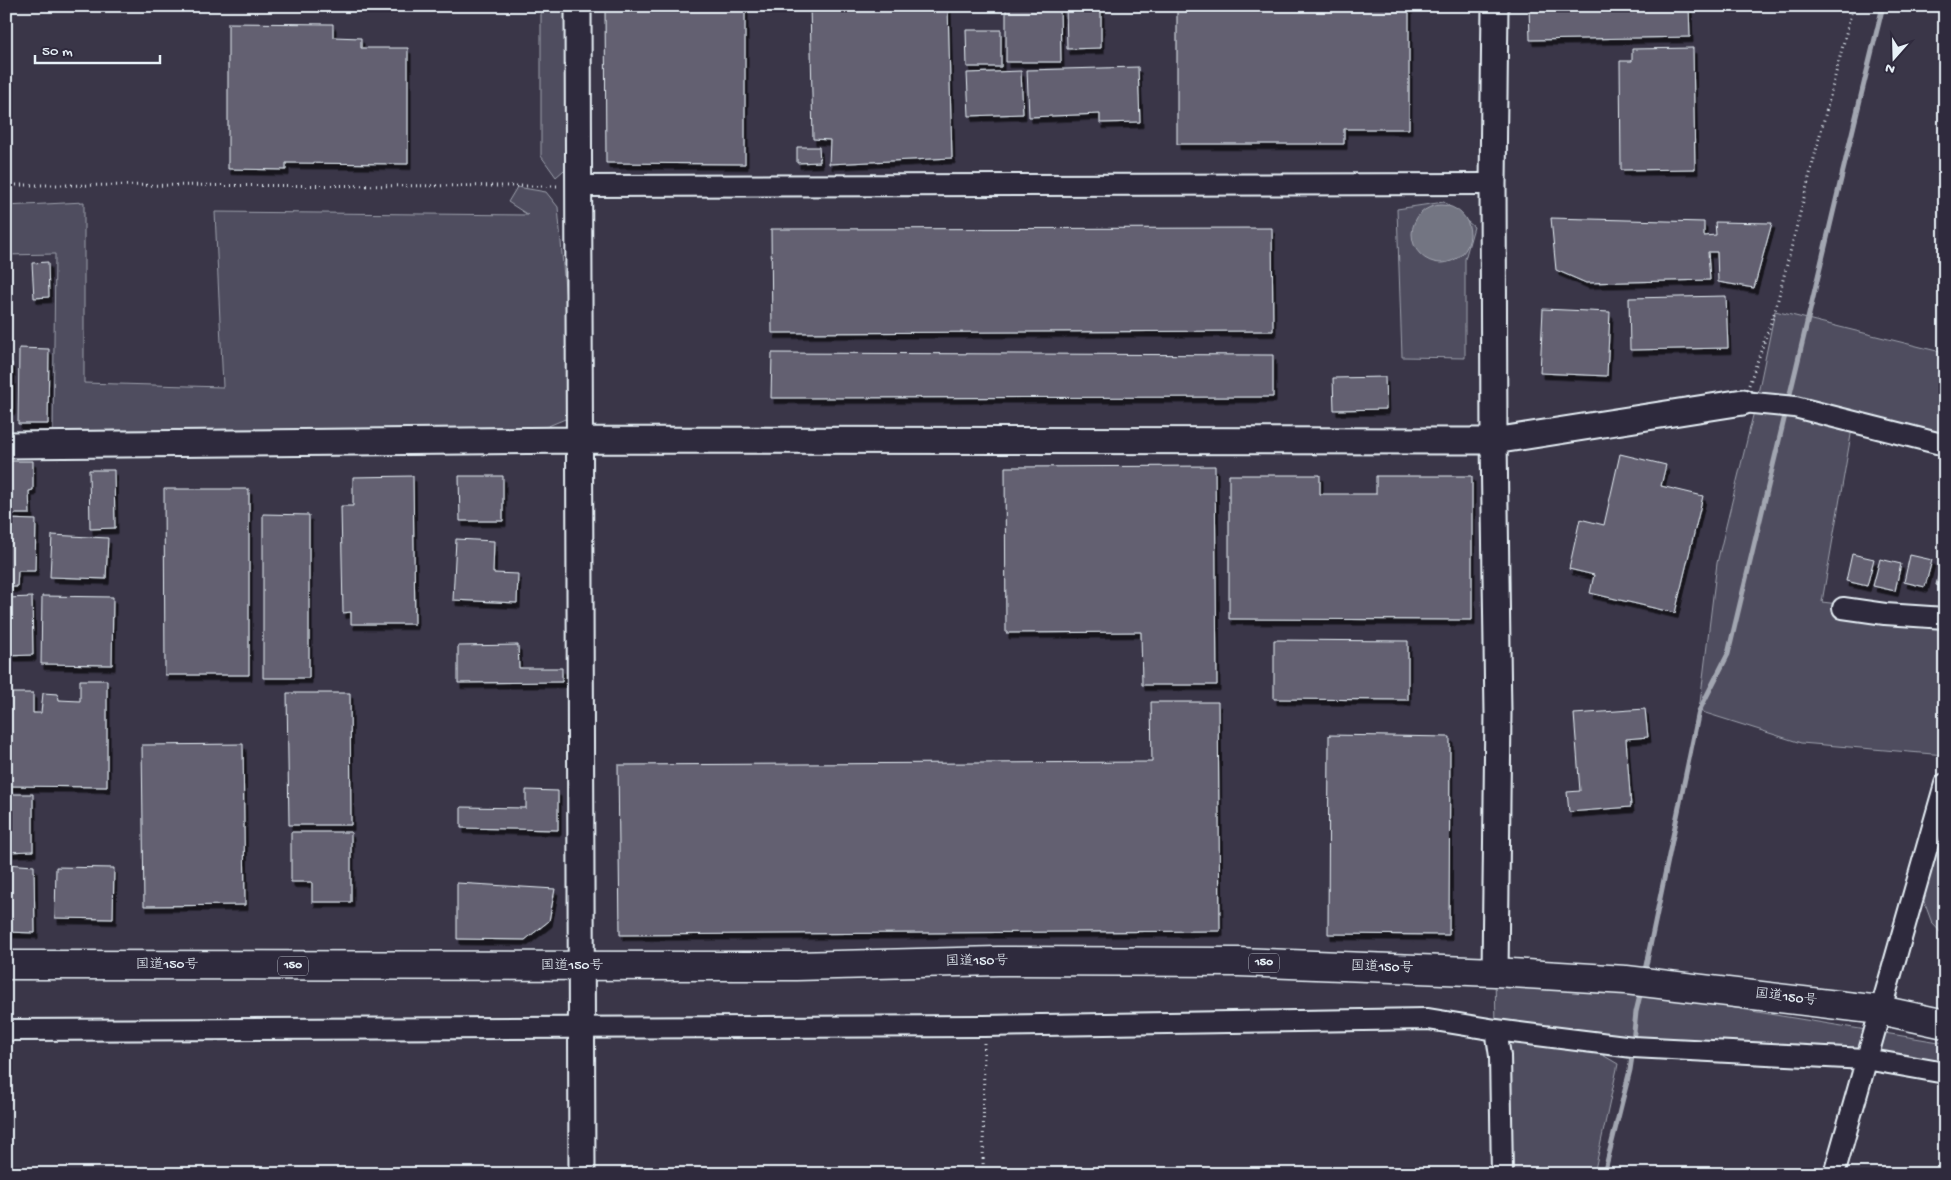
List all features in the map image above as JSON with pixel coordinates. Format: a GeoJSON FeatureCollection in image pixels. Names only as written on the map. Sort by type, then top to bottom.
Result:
{"type":"FeatureCollection","features":[{"type":"Feature","properties":{"kind":"highway","name":"国道150号"},"geometry":{"type":"LineString","coordinates":[[6,965],[796,966],[998,962],[1239,962],[1495,972],[1626,980],[1880,1010],[1945,1024]]}},
{"type":"Feature","properties":{"kind":"street"},"geometry":{"type":"LineString","coordinates":[[578,6],[581,440],[580,966],[582,1174]]}},
{"type":"Feature","properties":{"kind":"street"},"geometry":{"type":"LineString","coordinates":[[1495,6],[1493,184],[1494,441],[1498,713],[1495,972]]}},
{"type":"Feature","properties":{"kind":"street"},"geometry":{"type":"LineString","coordinates":[[578,186],[1493,184]]}},
{"type":"Feature","properties":{"kind":"street"},"geometry":{"type":"LineString","coordinates":[[6,445],[581,440],[1494,441],[1743,402],[1795,408],[1945,445]]}},
{"type":"Feature","properties":{"kind":"street"},"geometry":{"type":"LineString","coordinates":[[1843,608],[1884,614],[1945,618]]}},
{"type":"Feature","properties":{"kind":"street"},"geometry":{"type":"LineString","coordinates":[[1834,1174],[1945,784]]}},
{"type":"Feature","properties":{"kind":"street"},"geometry":{"type":"LineString","coordinates":[[6,1030],[984,1026],[1428,1019],[1496,1030],[1654,1049],[1866,1059],[1945,1073]]}},
{"type":"Feature","properties":{"kind":"street"},"geometry":{"type":"LineString","coordinates":[[1496,1030],[1500,1056],[1502,1174]]}},
{"type":"Feature","properties":{"kind":"path"},"geometry":{"type":"LineString","coordinates":[[1743,402],[1775,311],[1853,6]]}},
{"type":"Feature","properties":{"kind":"path"},"geometry":{"type":"LineString","coordinates":[[6,185],[578,186]]}},
{"type":"Feature","properties":{"kind":"path"},"geometry":{"type":"LineString","coordinates":[[983,1174],[984,1026]]}},
{"type":"Feature","properties":{"kind":"shaded area"},"geometry":{"type":"Polygon","coordinates":[[[541,6],[570,6],[572,163],[556,177],[541,156],[541,6]]]}},
{"type":"Feature","properties":{"kind":"shaded area"},"geometry":{"type":"Polygon","coordinates":[[[517,187],[546,192],[558,207],[568,323],[566,378],[570,417],[534,432],[53,432],[55,254],[6,255],[6,206],[84,202],[84,383],[223,387],[215,212],[528,215],[508,202],[517,187]]]}},
{"type":"Feature","properties":{"kind":"shaded area"},"geometry":{"type":"Polygon","coordinates":[[[1444,202],[1474,227],[1465,259],[1465,358],[1402,357],[1397,209],[1444,202]]]}},
{"type":"Feature","properties":{"kind":"shaded area"},"geometry":{"type":"Polygon","coordinates":[[[1775,311],[1945,353],[1945,452],[1852,429],[1822,602],[1945,617],[1945,755],[1801,743],[1699,711],[1717,563],[1756,403],[1775,311]]]}},
{"type":"Feature","properties":{"kind":"shaded area"},"geometry":{"type":"Polygon","coordinates":[[[1945,784],[1945,937],[1932,923],[1922,896],[1945,784]]]}},
{"type":"Feature","properties":{"kind":"shaded area"},"geometry":{"type":"Polygon","coordinates":[[[1495,972],[1562,976],[1763,1013],[1945,1043],[1945,1073],[1866,1059],[1601,1054],[1618,1064],[1594,1174],[1508,1174],[1506,1040],[1586,1052],[1496,1030],[1495,972]]]}},
{"type":"Feature","properties":{"kind":"water"},"geometry":{"type":"Polygon","coordinates":[[[1441,205],[1457,210],[1465,218],[1470,234],[1465,250],[1457,258],[1441,263],[1425,258],[1417,250],[1412,234],[1417,218],[1425,210],[1441,205]]]}},
{"type":"Feature","properties":{"kind":"building"},"geometry":{"type":"Polygon","coordinates":[[[605,6],[745,6],[745,164],[606,163],[605,6]]]}},
{"type":"Feature","properties":{"kind":"building"},"geometry":{"type":"Polygon","coordinates":[[[810,6],[948,6],[952,158],[829,164],[830,140],[813,139],[810,6]]]}},
{"type":"Feature","properties":{"kind":"building"},"geometry":{"type":"Polygon","coordinates":[[[1006,6],[1060,6],[1061,62],[1006,62],[1006,6]]]}},
{"type":"Feature","properties":{"kind":"building"},"geometry":{"type":"Polygon","coordinates":[[[1066,6],[1101,6],[1101,48],[1067,49],[1066,6]]]}},
{"type":"Feature","properties":{"kind":"building"},"geometry":{"type":"Polygon","coordinates":[[[1177,6],[1409,6],[1409,129],[1344,129],[1344,144],[1177,144],[1177,6]]]}},
{"type":"Feature","properties":{"kind":"building"},"geometry":{"type":"Polygon","coordinates":[[[1529,6],[1689,6],[1690,37],[1530,40],[1529,6]]]}},
{"type":"Feature","properties":{"kind":"building"},"geometry":{"type":"Polygon","coordinates":[[[228,23],[333,24],[333,37],[361,38],[361,48],[408,48],[408,164],[286,163],[286,170],[228,169],[228,23]]]}},
{"type":"Feature","properties":{"kind":"building"},"geometry":{"type":"Polygon","coordinates":[[[966,30],[1001,30],[1001,67],[967,67],[966,30]]]}},
{"type":"Feature","properties":{"kind":"building"},"geometry":{"type":"Polygon","coordinates":[[[1693,48],[1695,169],[1621,170],[1620,61],[1632,61],[1632,49],[1693,48]]]}},
{"type":"Feature","properties":{"kind":"building"},"geometry":{"type":"Polygon","coordinates":[[[1138,67],[1140,122],[1100,123],[1100,114],[1029,117],[1027,70],[1138,67]]]}},
{"type":"Feature","properties":{"kind":"building"},"geometry":{"type":"Polygon","coordinates":[[[1021,71],[1023,114],[969,116],[967,73],[1021,71]]]}},
{"type":"Feature","properties":{"kind":"building"},"geometry":{"type":"Polygon","coordinates":[[[797,147],[819,147],[820,162],[797,163],[797,147]]]}},
{"type":"Feature","properties":{"kind":"building"},"geometry":{"type":"Polygon","coordinates":[[[1551,218],[1704,222],[1704,236],[1716,235],[1715,222],[1772,223],[1754,288],[1718,282],[1717,252],[1708,252],[1710,280],[1586,283],[1556,270],[1551,218]]]}},
{"type":"Feature","properties":{"kind":"building"},"geometry":{"type":"Polygon","coordinates":[[[1272,228],[1273,331],[772,333],[771,229],[1272,228]]]}},
{"type":"Feature","properties":{"kind":"building"},"geometry":{"type":"Polygon","coordinates":[[[48,262],[49,297],[34,298],[32,263],[48,262]]]}},
{"type":"Feature","properties":{"kind":"building"},"geometry":{"type":"Polygon","coordinates":[[[1726,296],[1728,348],[1630,350],[1629,298],[1726,296]]]}},
{"type":"Feature","properties":{"kind":"building"},"geometry":{"type":"Polygon","coordinates":[[[1543,309],[1610,312],[1607,376],[1540,373],[1543,309]]]}},
{"type":"Feature","properties":{"kind":"building"},"geometry":{"type":"Polygon","coordinates":[[[19,348],[49,349],[48,424],[18,424],[19,348]]]}},
{"type":"Feature","properties":{"kind":"building"},"geometry":{"type":"Polygon","coordinates":[[[772,353],[1273,355],[1273,397],[771,398],[772,353]]]}},
{"type":"Feature","properties":{"kind":"building"},"geometry":{"type":"Polygon","coordinates":[[[6,363],[12,363],[12,409],[6,409],[6,363]]]}},
{"type":"Feature","properties":{"kind":"building"},"geometry":{"type":"Polygon","coordinates":[[[1385,377],[1386,409],[1334,410],[1333,378],[1385,377]]]}},
{"type":"Feature","properties":{"kind":"building"},"geometry":{"type":"Polygon","coordinates":[[[1620,454],[1666,465],[1661,486],[1703,496],[1675,613],[1590,593],[1594,575],[1569,569],[1580,519],[1604,525],[1620,454]]]}},
{"type":"Feature","properties":{"kind":"building"},"geometry":{"type":"Polygon","coordinates":[[[6,461],[33,461],[33,490],[29,491],[30,514],[6,514],[6,461]]]}},
{"type":"Feature","properties":{"kind":"building"},"geometry":{"type":"Polygon","coordinates":[[[1215,466],[1217,685],[1142,685],[1141,632],[1006,633],[1005,467],[1215,466]]]}},
{"type":"Feature","properties":{"kind":"building"},"geometry":{"type":"Polygon","coordinates":[[[89,470],[114,470],[115,528],[90,529],[89,470]]]}},
{"type":"Feature","properties":{"kind":"building"},"geometry":{"type":"Polygon","coordinates":[[[1229,475],[1320,475],[1320,494],[1376,494],[1376,476],[1472,476],[1472,620],[1229,619],[1229,475]]]}},
{"type":"Feature","properties":{"kind":"building"},"geometry":{"type":"Polygon","coordinates":[[[413,476],[415,624],[351,624],[351,612],[343,613],[341,506],[353,506],[353,477],[413,476]]]}},
{"type":"Feature","properties":{"kind":"building"},"geometry":{"type":"Polygon","coordinates":[[[459,476],[503,476],[503,521],[460,521],[459,476]]]}},
{"type":"Feature","properties":{"kind":"building"},"geometry":{"type":"Polygon","coordinates":[[[164,489],[249,489],[249,675],[165,675],[164,489]]]}},
{"type":"Feature","properties":{"kind":"building"},"geometry":{"type":"Polygon","coordinates":[[[263,514],[309,515],[309,678],[263,678],[263,514]]]}},
{"type":"Feature","properties":{"kind":"building"},"geometry":{"type":"Polygon","coordinates":[[[6,519],[36,520],[35,571],[18,571],[17,587],[6,587],[6,519]]]}},
{"type":"Feature","properties":{"kind":"building"},"geometry":{"type":"Polygon","coordinates":[[[52,535],[108,538],[106,579],[50,577],[52,535]]]}},
{"type":"Feature","properties":{"kind":"building"},"geometry":{"type":"Polygon","coordinates":[[[456,539],[494,541],[493,573],[518,574],[517,603],[453,600],[456,539]]]}},
{"type":"Feature","properties":{"kind":"building"},"geometry":{"type":"Polygon","coordinates":[[[1852,554],[1874,559],[1867,586],[1846,581],[1852,554]]]}},
{"type":"Feature","properties":{"kind":"building"},"geometry":{"type":"Polygon","coordinates":[[[1910,555],[1932,560],[1925,587],[1904,582],[1910,555]]]}},
{"type":"Feature","properties":{"kind":"building"},"geometry":{"type":"Polygon","coordinates":[[[1943,558],[1945,558],[1945,587],[1936,585],[1943,558]]]}},
{"type":"Feature","properties":{"kind":"building"},"geometry":{"type":"Polygon","coordinates":[[[1880,559],[1901,564],[1895,591],[1873,586],[1880,559]]]}},
{"type":"Feature","properties":{"kind":"building"},"geometry":{"type":"Polygon","coordinates":[[[42,596],[113,597],[112,665],[41,664],[42,596]]]}},
{"type":"Feature","properties":{"kind":"building"},"geometry":{"type":"Polygon","coordinates":[[[32,597],[33,655],[6,656],[7,598],[32,597]]]}},
{"type":"Feature","properties":{"kind":"building"},"geometry":{"type":"Polygon","coordinates":[[[1274,640],[1408,641],[1408,700],[1274,699],[1274,640]]]}},
{"type":"Feature","properties":{"kind":"building"},"geometry":{"type":"Polygon","coordinates":[[[518,645],[519,668],[562,668],[562,682],[458,683],[458,646],[518,645]]]}},
{"type":"Feature","properties":{"kind":"building"},"geometry":{"type":"Polygon","coordinates":[[[80,680],[107,680],[107,787],[6,786],[6,693],[33,693],[33,713],[41,713],[43,693],[58,694],[59,700],[80,701],[80,680]]]}},
{"type":"Feature","properties":{"kind":"building"},"geometry":{"type":"Polygon","coordinates":[[[287,693],[350,693],[351,825],[289,825],[287,693]]]}},
{"type":"Feature","properties":{"kind":"building"},"geometry":{"type":"Polygon","coordinates":[[[1151,702],[1218,702],[1220,931],[620,935],[618,765],[1152,762],[1151,702]]]}},
{"type":"Feature","properties":{"kind":"building"},"geometry":{"type":"Polygon","coordinates":[[[1645,709],[1648,737],[1626,739],[1631,807],[1569,812],[1567,792],[1580,791],[1574,714],[1645,709]]]}},
{"type":"Feature","properties":{"kind":"building"},"geometry":{"type":"Polygon","coordinates":[[[1329,735],[1450,737],[1449,935],[1328,934],[1329,735]]]}},
{"type":"Feature","properties":{"kind":"building"},"geometry":{"type":"Polygon","coordinates":[[[243,744],[245,905],[144,906],[142,745],[243,744]]]}},
{"type":"Feature","properties":{"kind":"building"},"geometry":{"type":"Polygon","coordinates":[[[526,790],[558,791],[558,830],[461,828],[461,807],[526,808],[526,790]]]}},
{"type":"Feature","properties":{"kind":"building"},"geometry":{"type":"Polygon","coordinates":[[[6,794],[33,794],[33,851],[6,852],[6,794]]]}},
{"type":"Feature","properties":{"kind":"building"},"geometry":{"type":"Polygon","coordinates":[[[291,832],[351,832],[351,902],[312,902],[312,882],[291,882],[291,832]]]}},
{"type":"Feature","properties":{"kind":"building"},"geometry":{"type":"Polygon","coordinates":[[[6,864],[34,866],[35,933],[6,932],[6,864]]]}},
{"type":"Feature","properties":{"kind":"building"},"geometry":{"type":"Polygon","coordinates":[[[56,867],[114,868],[113,919],[55,918],[56,867]]]}},
{"type":"Feature","properties":{"kind":"building"},"geometry":{"type":"Polygon","coordinates":[[[457,883],[555,889],[549,921],[525,940],[457,939],[457,883]]]}},
{"type":"Feature","properties":{"kind":"waterway"},"geometry":{"type":"LineString","coordinates":[[1788,402],[1883,6]]}},
{"type":"Feature","properties":{"kind":"waterway"},"geometry":{"type":"LineString","coordinates":[[1644,975],[1699,711],[1728,654],[1786,411]]}},
{"type":"Feature","properties":{"kind":"waterway"},"geometry":{"type":"LineString","coordinates":[[1633,1042],[1636,1012],[1641,991]]}},
{"type":"Feature","properties":{"kind":"waterway"},"geometry":{"type":"LineString","coordinates":[[1604,1174],[1630,1070],[1633,1050]]}}]}
